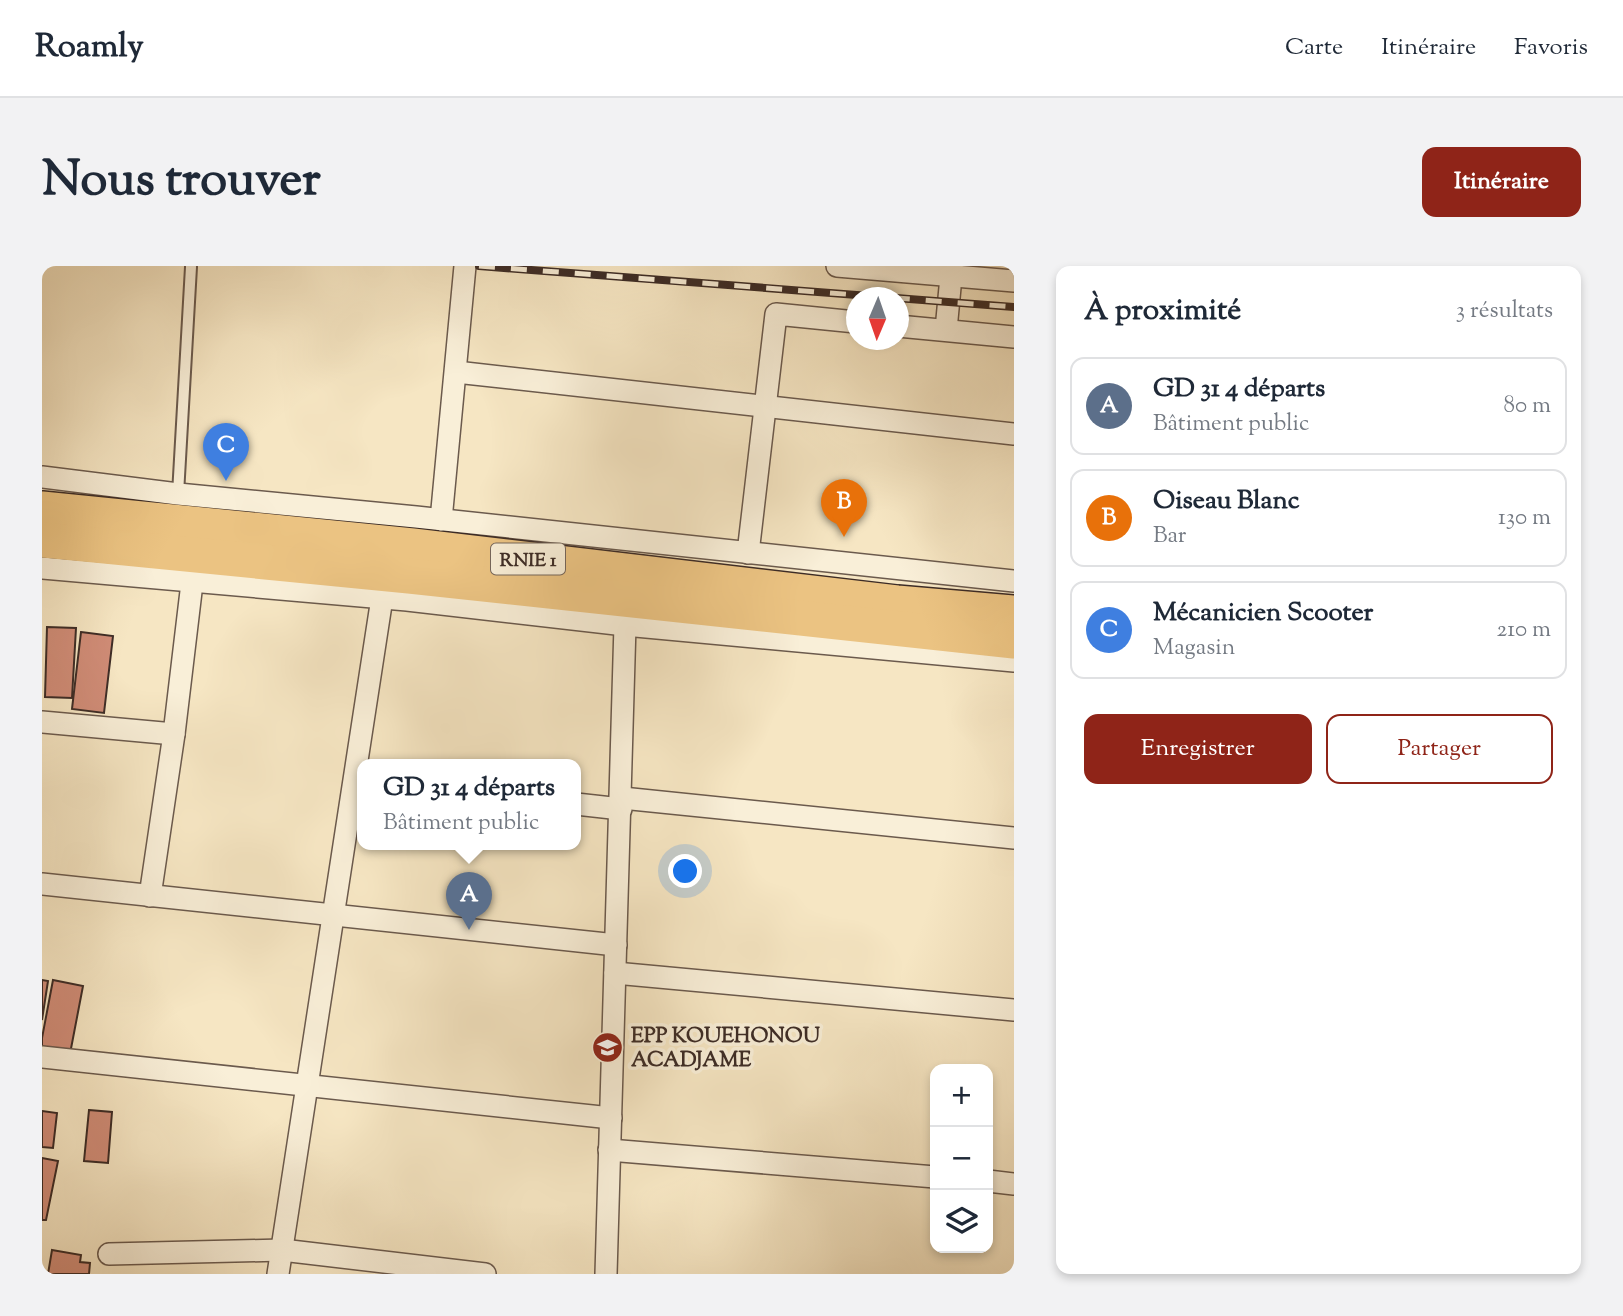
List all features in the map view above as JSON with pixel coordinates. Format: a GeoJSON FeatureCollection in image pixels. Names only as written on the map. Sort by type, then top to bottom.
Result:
{"type":"FeatureCollection","features":[{"type":"Feature","properties":{"kind":"highway","name":"RNIE 1"},"geometry":{"type":"LineString","coordinates":[[42,509],[413,546],[897,612],[1014,641]]}},
{"type":"Feature","properties":{"kind":"highway","name":"RNIE 1"},"geometry":{"type":"LineString","coordinates":[[42,540],[450,580],[897,612],[1014,613]]}},
{"type":"Feature","properties":{"kind":"street"},"geometry":{"type":"LineString","coordinates":[[441,520],[465,266]]}},
{"type":"Feature","properties":{"kind":"street"},"geometry":{"type":"LineString","coordinates":[[837,266],[952,271],[1014,281]]}},
{"type":"Feature","properties":{"kind":"street"},"geometry":{"type":"LineString","coordinates":[[946,330],[952,271]]}},
{"type":"Feature","properties":{"kind":"street"},"geometry":{"type":"LineString","coordinates":[[748,553],[776,314],[846,321]]}},
{"type":"Feature","properties":{"kind":"street"},"geometry":{"type":"LineString","coordinates":[[909,327],[1014,337]]}},
{"type":"Feature","properties":{"kind":"street"},"geometry":{"type":"LineString","coordinates":[[456,372],[1014,434]]}},
{"type":"Feature","properties":{"kind":"street"},"geometry":{"type":"LineString","coordinates":[[42,477],[178,494],[748,553],[1014,661]]}},
{"type":"Feature","properties":{"kind":"street"},"geometry":{"type":"LineString","coordinates":[[42,568],[382,598],[625,625],[897,612],[1014,581]]}},
{"type":"Feature","properties":{"kind":"street"},"geometry":{"type":"LineString","coordinates":[[150,896],[174,734],[192,583]]}},
{"type":"Feature","properties":{"kind":"street"},"geometry":{"type":"LineString","coordinates":[[361,759],[382,598]]}},
{"type":"Feature","properties":{"kind":"street"},"geometry":{"type":"LineString","coordinates":[[606,1274],[625,625]]}},
{"type":"Feature","properties":{"kind":"street"},"geometry":{"type":"LineString","coordinates":[[42,722],[174,734]]}},
{"type":"Feature","properties":{"kind":"street"},"geometry":{"type":"LineString","coordinates":[[278,1274],[333,916],[357,788]]}},
{"type":"Feature","properties":{"kind":"street"},"geometry":{"type":"LineString","coordinates":[[581,804],[621,804],[1014,838]]}},
{"type":"Feature","properties":{"kind":"street"},"geometry":{"type":"LineString","coordinates":[[42,884],[616,945]]}},
{"type":"Feature","properties":{"kind":"street"},"geometry":{"type":"LineString","coordinates":[[615,972],[1014,1010]]}},
{"type":"Feature","properties":{"kind":"street"},"geometry":{"type":"LineString","coordinates":[[42,1057],[611,1118]]}},
{"type":"Feature","properties":{"kind":"street"},"geometry":{"type":"LineString","coordinates":[[609,1150],[930,1177]]}},
{"type":"Feature","properties":{"kind":"street"},"geometry":{"type":"LineString","coordinates":[[993,1182],[1014,1184]]}},
{"type":"Feature","properties":{"kind":"street"},"geometry":{"type":"LineString","coordinates":[[109,1254],[282,1250],[485,1274]]}},
{"type":"Feature","properties":{"kind":"lane"},"geometry":{"type":"LineString","coordinates":[[178,494],[191,267]]}},
{"type":"Feature","properties":{"kind":"building"},"geometry":{"type":"Polygon","coordinates":[[[47,627],[76,628],[72,698],[45,697],[47,627]]]}},
{"type":"Feature","properties":{"kind":"building"},"geometry":{"type":"Polygon","coordinates":[[[81,632],[113,636],[104,713],[72,709],[81,632]]]}},
{"type":"Feature","properties":{"kind":"building"},"geometry":{"type":"Polygon","coordinates":[[[42,980],[48,981],[42,1020],[42,980]]]}},
{"type":"Feature","properties":{"kind":"building"},"geometry":{"type":"Polygon","coordinates":[[[53,980],[83,986],[69,1059],[42,1054],[42,1038],[53,980]]]}},
{"type":"Feature","properties":{"kind":"building"},"geometry":{"type":"Polygon","coordinates":[[[89,1110],[112,1112],[108,1163],[84,1161],[89,1110]]]}},
{"type":"Feature","properties":{"kind":"building"},"geometry":{"type":"Polygon","coordinates":[[[42,1111],[57,1113],[53,1148],[42,1147],[42,1111]]]}},
{"type":"Feature","properties":{"kind":"building"},"geometry":{"type":"Polygon","coordinates":[[[42,1158],[58,1161],[46,1220],[42,1220],[42,1158]]]}},
{"type":"Feature","properties":{"kind":"building"},"geometry":{"type":"Polygon","coordinates":[[[52,1250],[81,1255],[80,1262],[90,1263],[89,1274],[48,1274],[52,1250]]]}},
{"type":"Feature","properties":{"kind":"railway"},"geometry":{"type":"LineString","coordinates":[[479,266],[1014,307]]}},
{"type":"Feature","properties":{"kind":"place","name":"Mécanicien Scooter"},"geometry":{"type":"Point","coordinates":[226,481]}},
{"type":"Feature","properties":{"kind":"place","name":"Oiseau Blanc"},"geometry":{"type":"Point","coordinates":[844,537]}},
{"type":"Feature","properties":{"kind":"place","name":"GD 31 4 départs"},"geometry":{"type":"Point","coordinates":[469,930]}},
{"type":"Feature","properties":{"kind":"place","name":"EPP KOUEHONOU ACADJAME"},"geometry":{"type":"Point","coordinates":[608,1047]}}]}
